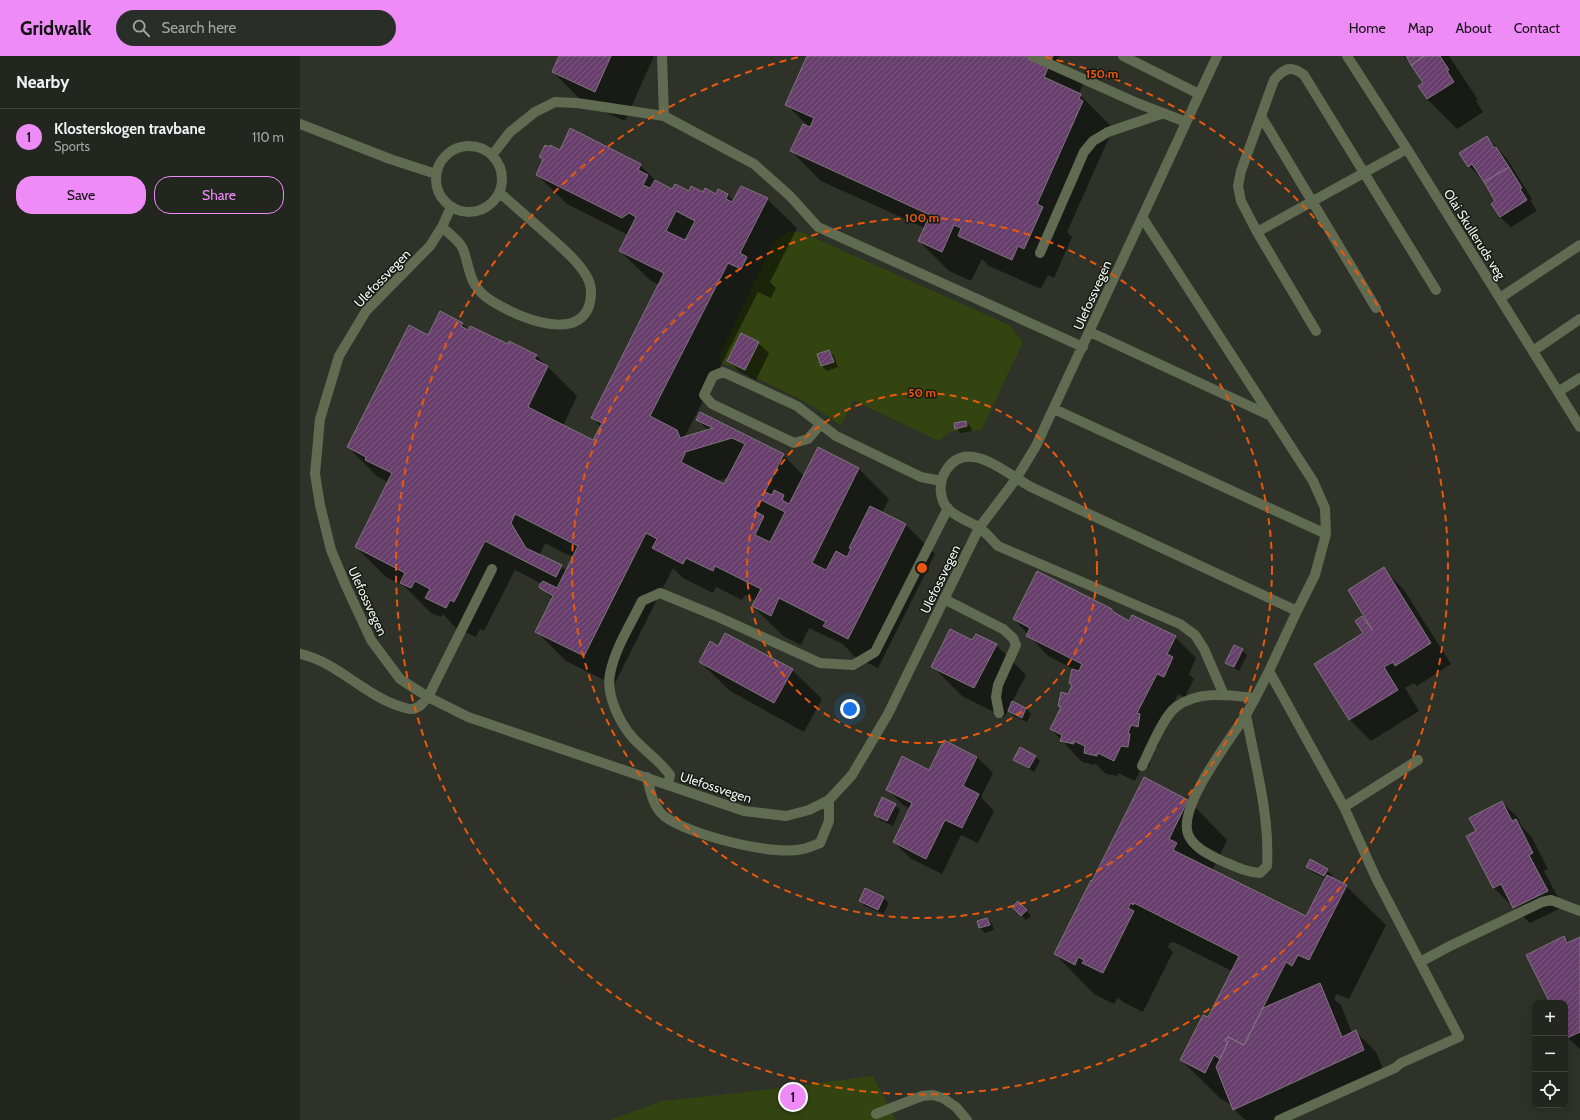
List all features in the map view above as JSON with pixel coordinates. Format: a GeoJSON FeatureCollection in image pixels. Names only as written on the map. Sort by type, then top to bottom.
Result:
{"type":"FeatureCollection","features":[{"type":"Feature","properties":{"kind":"street"},"geometry":{"type":"LineString","coordinates":[[662,56],[664,116]]}},
{"type":"Feature","properties":{"kind":"street"},"geometry":{"type":"LineString","coordinates":[[1032,56],[1137,103],[1186,122]]}},
{"type":"Feature","properties":{"kind":"street"},"geometry":{"type":"LineString","coordinates":[[1123,56],[1199,94]]}},
{"type":"Feature","properties":{"kind":"street","name":"Ulefossvegen"},"geometry":{"type":"LineString","coordinates":[[451,207],[442,227],[430,246],[417,261],[366,311],[339,356],[320,419],[315,474],[320,505],[331,550],[371,640],[400,679],[428,697],[468,717],[744,811],[786,816],[809,810],[829,800],[852,776],[888,714],[979,528],[1016,479],[1036,446],[1217,56]]}},
{"type":"Feature","properties":{"kind":"street","name":"Olai Skulleruds veg"},"geometry":{"type":"LineString","coordinates":[[1347,56],[1407,149],[1580,427]]}},
{"type":"Feature","properties":{"kind":"street"},"geometry":{"type":"LineString","coordinates":[[1316,331],[1257,232],[1241,201],[1238,186],[1241,171],[1274,80],[1281,72],[1288,69],[1297,70],[1304,75],[1436,290]]}},
{"type":"Feature","properties":{"kind":"street"},"geometry":{"type":"LineString","coordinates":[[493,154],[510,132],[535,112],[555,102],[577,103],[664,116],[754,164],[790,196],[818,228],[1083,347]]}},
{"type":"Feature","properties":{"kind":"street"},"geometry":{"type":"LineString","coordinates":[[1040,252],[1084,152],[1093,141],[1108,132],[1164,113]]}},
{"type":"Feature","properties":{"kind":"street"},"geometry":{"type":"LineString","coordinates":[[1261,116],[1376,308]]}},
{"type":"Feature","properties":{"kind":"street"},"geometry":{"type":"LineString","coordinates":[[300,124],[390,159],[436,174]]}},
{"type":"Feature","properties":{"kind":"street"},"geometry":{"type":"LineString","coordinates":[[464,145],[478,146],[493,154],[501,166],[503,179],[500,193],[492,204],[479,211],[465,212],[451,207],[442,198],[437,187],[436,174],[441,161],[451,150],[464,145]]}},
{"type":"Feature","properties":{"kind":"street"},"geometry":{"type":"LineString","coordinates":[[1257,232],[1407,149]]}},
{"type":"Feature","properties":{"kind":"street"},"geometry":{"type":"LineString","coordinates":[[442,227],[462,247],[470,278],[484,296],[512,313],[538,322],[556,325],[576,322],[587,311],[592,296],[588,278],[574,259],[500,193]]}},
{"type":"Feature","properties":{"kind":"street"},"geometry":{"type":"LineString","coordinates":[[1142,217],[1313,481],[1325,508],[1326,534],[1315,575],[1297,610],[1270,670],[1246,715],[1200,784],[1191,804],[1187,826],[1188,834],[1196,846],[1215,858],[1247,872],[1260,873],[1267,866],[1268,847],[1266,820],[1246,715]]}},
{"type":"Feature","properties":{"kind":"street"},"geometry":{"type":"LineString","coordinates":[[1500,298],[1580,245]]}},
{"type":"Feature","properties":{"kind":"street"},"geometry":{"type":"LineString","coordinates":[[1533,351],[1580,319]]}},
{"type":"Feature","properties":{"kind":"street"},"geometry":{"type":"LineString","coordinates":[[1090,332],[1271,416]]}},
{"type":"Feature","properties":{"kind":"street"},"geometry":{"type":"LineString","coordinates":[[820,425],[808,439],[794,443],[712,404],[704,395],[712,376],[723,372],[797,406],[836,436],[921,478],[941,481]]}},
{"type":"Feature","properties":{"kind":"street"},"geometry":{"type":"LineString","coordinates":[[1558,392],[1580,378]]}},
{"type":"Feature","properties":{"kind":"street"},"geometry":{"type":"LineString","coordinates":[[1054,409],[1326,534]]}},
{"type":"Feature","properties":{"kind":"street"},"geometry":{"type":"LineString","coordinates":[[1224,695],[1204,649],[1195,635],[1180,624],[998,546],[979,528],[948,508],[941,495],[941,481],[948,466],[961,457],[973,456],[989,462],[1016,479],[1297,610]]}},
{"type":"Feature","properties":{"kind":"street"},"geometry":{"type":"LineString","coordinates":[[668,785],[670,775],[632,737],[618,715],[611,696],[610,675],[616,653],[642,601],[660,593],[716,616],[820,663],[853,665],[875,652],[948,508]]}},
{"type":"Feature","properties":{"kind":"street"},"geometry":{"type":"LineString","coordinates":[[300,654],[310,656],[325,663],[364,688],[392,703],[411,709],[420,706],[428,697],[492,569]]}},
{"type":"Feature","properties":{"kind":"street"},"geometry":{"type":"LineString","coordinates":[[944,600],[1003,629],[1013,638],[1016,645],[998,685],[996,697],[999,713]]}},
{"type":"Feature","properties":{"kind":"street"},"geometry":{"type":"LineString","coordinates":[[1270,670],[1344,807],[1376,878],[1459,1037],[1401,1063],[1395,1068],[1279,1120]]}},
{"type":"Feature","properties":{"kind":"street"},"geometry":{"type":"LineString","coordinates":[[1142,766],[1165,721],[1176,707],[1190,699],[1205,696],[1224,695],[1255,698]]}},
{"type":"Feature","properties":{"kind":"street"},"geometry":{"type":"LineString","coordinates":[[1344,807],[1418,760]]}},
{"type":"Feature","properties":{"kind":"street"},"geometry":{"type":"LineString","coordinates":[[647,777],[652,799],[663,815],[684,826],[722,840],[768,849],[802,849],[820,843],[829,821],[829,800]]}},
{"type":"Feature","properties":{"kind":"street"},"geometry":{"type":"LineString","coordinates":[[1420,962],[1542,902],[1551,900],[1580,911]]}},
{"type":"Feature","properties":{"kind":"street"},"geometry":{"type":"LineString","coordinates":[[876,1114],[922,1096],[933,1095],[943,1098],[956,1107],[967,1120]]}},
{"type":"Feature","properties":{"kind":"green space"},"geometry":{"type":"Polygon","coordinates":[[[787,232],[801,232],[1009,325],[1023,342],[982,429],[977,431],[951,431],[939,441],[853,400],[841,426],[799,398],[721,362],[719,357],[773,243],[787,232]]]}},
{"type":"Feature","properties":{"kind":"green space"},"geometry":{"type":"Polygon","coordinates":[[[873,1076],[896,1120],[610,1120],[662,1101],[873,1076]]]}},
{"type":"Feature","properties":{"kind":"building"},"geometry":{"type":"Polygon","coordinates":[[[559,56],[611,56],[595,92],[552,72],[559,56]]]}},
{"type":"Feature","properties":{"kind":"building"},"geometry":{"type":"Polygon","coordinates":[[[807,56],[1053,56],[1044,77],[1081,94],[1079,99],[1083,101],[1037,204],[1043,207],[1024,249],[1018,246],[1012,260],[958,236],[961,228],[954,225],[942,252],[918,241],[930,215],[790,151],[803,124],[810,127],[814,118],[785,105],[807,56]]]}},
{"type":"Feature","properties":{"kind":"building"},"geometry":{"type":"Polygon","coordinates":[[[1406,56],[1425,56],[1411,65],[1406,56]]]}},
{"type":"Feature","properties":{"kind":"building"},"geometry":{"type":"Polygon","coordinates":[[[1425,56],[1440,56],[1449,70],[1447,71],[1454,82],[1427,99],[1418,86],[1423,83],[1411,65],[1425,56]]]}},
{"type":"Feature","properties":{"kind":"building"},"geometry":{"type":"Polygon","coordinates":[[[570,128],[641,164],[638,170],[648,175],[643,185],[650,188],[655,180],[672,189],[675,184],[689,191],[691,186],[703,192],[705,188],[716,194],[718,189],[728,194],[726,199],[732,202],[741,186],[768,198],[740,253],[747,257],[741,269],[728,263],[650,416],[677,430],[680,438],[713,428],[696,420],[700,412],[784,454],[765,492],[772,495],[774,490],[784,495],[782,500],[789,504],[818,447],[859,468],[812,563],[826,570],[836,551],[847,557],[851,549],[849,548],[870,506],[906,524],[848,639],[823,626],[826,622],[779,598],[771,616],[752,606],[761,589],[715,566],[713,571],[686,558],[683,564],[652,548],[657,539],[646,533],[584,656],[535,632],[553,596],[541,589],[539,587],[540,584],[543,581],[557,588],[578,546],[515,514],[511,523],[526,548],[562,565],[556,577],[485,541],[454,602],[450,600],[446,608],[425,598],[430,589],[415,581],[411,588],[400,583],[405,573],[355,547],[392,473],[365,460],[366,457],[347,447],[409,325],[428,335],[440,311],[463,323],[461,326],[468,330],[470,326],[508,344],[509,341],[537,355],[534,359],[548,366],[528,407],[593,440],[602,423],[591,418],[664,273],[619,251],[636,217],[629,213],[622,218],[536,175],[543,159],[539,157],[545,145],[549,147],[550,145],[560,150],[570,128]],[[676,211],[666,231],[685,240],[695,221],[676,211]],[[732,438],[685,452],[681,462],[724,484],[745,444],[732,438]],[[761,500],[755,511],[764,516],[755,535],[770,542],[785,512],[761,500]]]}},
{"type":"Feature","properties":{"kind":"building"},"geometry":{"type":"Polygon","coordinates":[[[1487,136],[1494,148],[1496,147],[1509,167],[1484,182],[1472,164],[1468,167],[1459,153],[1487,136]]]}},
{"type":"Feature","properties":{"kind":"building"},"geometry":{"type":"Polygon","coordinates":[[[1509,167],[1522,188],[1520,189],[1527,200],[1500,217],[1491,204],[1495,201],[1484,182],[1509,167]]]}},
{"type":"Feature","properties":{"kind":"building"},"geometry":{"type":"Polygon","coordinates":[[[741,333],[759,342],[745,370],[727,361],[741,333]]]}},
{"type":"Feature","properties":{"kind":"building"},"geometry":{"type":"Polygon","coordinates":[[[829,350],[834,362],[821,366],[817,354],[829,350]]]}},
{"type":"Feature","properties":{"kind":"building"},"geometry":{"type":"Polygon","coordinates":[[[966,421],[967,426],[955,429],[954,423],[966,421]]]}},
{"type":"Feature","properties":{"kind":"building"},"geometry":{"type":"Polygon","coordinates":[[[1384,567],[1431,643],[1395,666],[1393,662],[1384,667],[1398,690],[1349,720],[1314,664],[1363,633],[1355,621],[1362,616],[1373,631],[1348,590],[1384,567]]]}},
{"type":"Feature","properties":{"kind":"building"},"geometry":{"type":"Polygon","coordinates":[[[1037,571],[1112,609],[1112,611],[1129,621],[1132,615],[1176,636],[1167,654],[1173,657],[1164,677],[1157,674],[1137,713],[1140,714],[1138,727],[1131,725],[1128,733],[1130,734],[1128,747],[1121,746],[1114,761],[1098,753],[1097,756],[1084,753],[1085,746],[1074,741],[1074,744],[1060,741],[1062,735],[1050,729],[1061,707],[1058,706],[1061,692],[1068,694],[1072,685],[1069,683],[1072,669],[1079,671],[1082,664],[1026,636],[1030,628],[1013,619],[1037,571]]]}},
{"type":"Feature","properties":{"kind":"building"},"geometry":{"type":"Polygon","coordinates":[[[950,629],[972,640],[976,634],[997,644],[974,688],[931,667],[950,629]]]}},
{"type":"Feature","properties":{"kind":"building"},"geometry":{"type":"Polygon","coordinates":[[[725,633],[793,669],[774,703],[699,662],[710,641],[718,646],[725,633]]]}},
{"type":"Feature","properties":{"kind":"building"},"geometry":{"type":"Polygon","coordinates":[[[1234,645],[1243,649],[1234,667],[1225,663],[1234,645]]]}},
{"type":"Feature","properties":{"kind":"building"},"geometry":{"type":"Polygon","coordinates":[[[1012,701],[1026,708],[1022,718],[1008,711],[1012,701]]]}},
{"type":"Feature","properties":{"kind":"building"},"geometry":{"type":"Polygon","coordinates":[[[944,740],[977,757],[963,786],[979,794],[962,828],[945,820],[926,859],[893,842],[912,803],[886,790],[902,756],[929,770],[944,740]]]}},
{"type":"Feature","properties":{"kind":"building"},"geometry":{"type":"Polygon","coordinates":[[[1020,747],[1036,756],[1029,768],[1013,760],[1020,747]]]}},
{"type":"Feature","properties":{"kind":"building"},"geometry":{"type":"Polygon","coordinates":[[[1144,777],[1188,800],[1169,839],[1177,843],[1173,850],[1306,916],[1327,875],[1347,885],[1309,960],[1298,955],[1292,966],[1286,962],[1244,1045],[1228,1037],[1225,1041],[1228,1042],[1220,1059],[1214,1055],[1205,1073],[1180,1060],[1203,1015],[1208,1017],[1239,956],[1134,903],[1133,905],[1131,903],[1128,908],[1134,911],[1103,973],[1082,963],[1084,960],[1078,957],[1075,965],[1054,954],[1144,777]]]}},
{"type":"Feature","properties":{"kind":"building"},"geometry":{"type":"Polygon","coordinates":[[[882,797],[896,804],[887,821],[874,815],[882,797]]]}},
{"type":"Feature","properties":{"kind":"building"},"geometry":{"type":"Polygon","coordinates":[[[1502,801],[1512,821],[1516,819],[1533,853],[1529,855],[1548,891],[1513,908],[1501,884],[1493,888],[1466,836],[1476,831],[1469,818],[1502,801]]]}},
{"type":"Feature","properties":{"kind":"building"},"geometry":{"type":"Polygon","coordinates":[[[1310,859],[1328,869],[1324,876],[1306,867],[1310,859]]]}},
{"type":"Feature","properties":{"kind":"building"},"geometry":{"type":"Polygon","coordinates":[[[865,888],[884,897],[878,910],[859,901],[865,888]]]}},
{"type":"Feature","properties":{"kind":"building"},"geometry":{"type":"Polygon","coordinates":[[[1018,901],[1027,910],[1021,916],[1012,907],[1018,901]]]}},
{"type":"Feature","properties":{"kind":"building"},"geometry":{"type":"Polygon","coordinates":[[[987,918],[990,925],[979,928],[977,921],[987,918]]]}},
{"type":"Feature","properties":{"kind":"building"},"geometry":{"type":"Polygon","coordinates":[[[1564,936],[1567,943],[1580,937],[1580,1032],[1568,1038],[1568,1000],[1548,1000],[1526,955],[1564,936]]]}},
{"type":"Feature","properties":{"kind":"building"},"geometry":{"type":"Polygon","coordinates":[[[1320,983],[1342,1037],[1356,1030],[1364,1050],[1233,1110],[1216,1067],[1228,1042],[1225,1041],[1228,1037],[1244,1045],[1263,1008],[1320,983]]]}},
{"type":"Feature","properties":{"kind":"place","name":"Klosterskogen travbane"},"geometry":{"type":"Point","coordinates":[793,1097]}}]}
